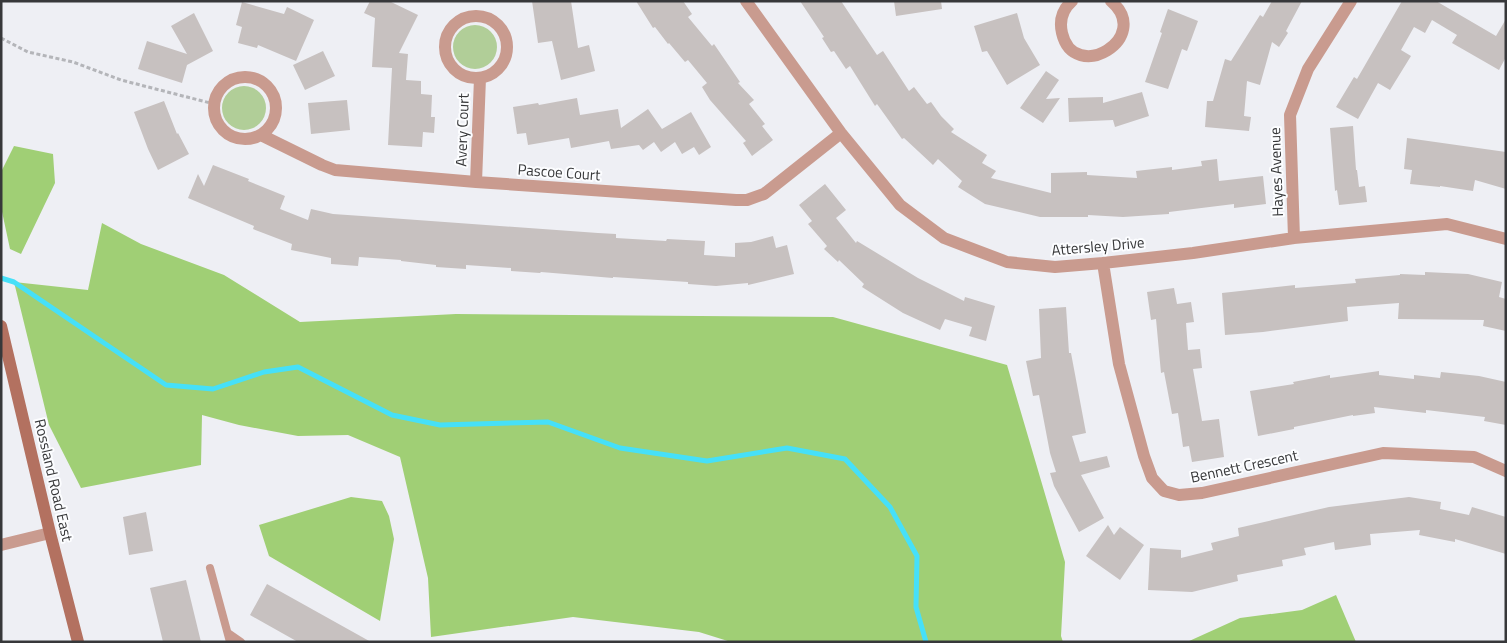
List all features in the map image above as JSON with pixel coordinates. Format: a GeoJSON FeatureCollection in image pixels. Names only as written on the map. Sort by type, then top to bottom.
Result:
{"type":"FeatureCollection","features":[{"type":"Feature","properties":{"kind":"main road","name":"Rossland Road East"},"geometry":{"type":"LineString","coordinates":[[1,326],[78,642]]}},
{"type":"Feature","properties":{"kind":"street","name":"Attersley Drive"},"geometry":{"type":"LineString","coordinates":[[746,1],[841,133],[900,205],[944,238],[1007,262],[1055,267],[1103,263],[1193,253],[1294,238],[1447,224],[1506,239]]}},
{"type":"Feature","properties":{"kind":"street"},"geometry":{"type":"LineString","coordinates":[[1072,1],[1062,14],[1062,34],[1066,43],[1073,50],[1091,56],[1102,54],[1111,49],[1118,42],[1122,32],[1122,21],[1119,11],[1111,1]]}},
{"type":"Feature","properties":{"kind":"street","name":"Hayes Avenue"},"geometry":{"type":"LineString","coordinates":[[1294,238],[1290,115],[1308,69],[1351,1]]}},
{"type":"Feature","properties":{"kind":"street","name":"Avery Court"},"geometry":{"type":"LineString","coordinates":[[467,16],[487,17],[496,22],[503,30],[506,40],[507,50],[504,61],[490,75],[480,78],[469,78],[460,74],[452,67],[444,48],[450,28],[467,16]]}},
{"type":"Feature","properties":{"kind":"street"},"geometry":{"type":"LineString","coordinates":[[247,78],[262,82],[269,89],[276,109],[274,119],[261,135],[251,139],[242,139],[224,131],[216,118],[214,104],[217,94],[223,85],[232,80],[247,78]]}},
{"type":"Feature","properties":{"kind":"street","name":"Avery Court"},"geometry":{"type":"LineString","coordinates":[[476,182],[480,78]]}},
{"type":"Feature","properties":{"kind":"street","name":"Pascoe Court"},"geometry":{"type":"LineString","coordinates":[[261,135],[335,170],[476,182],[747,200],[764,194],[841,133]]}},
{"type":"Feature","properties":{"kind":"street","name":"Bennett Crescent"},"geometry":{"type":"LineString","coordinates":[[1103,263],[1119,364],[1144,456],[1152,478],[1164,491],[1179,495],[1202,493],[1383,453],[1474,457],[1506,470]]}},
{"type":"Feature","properties":{"kind":"street"},"geometry":{"type":"LineString","coordinates":[[1,545],[50,533]]}},
{"type":"Feature","properties":{"kind":"lane"},"geometry":{"type":"LineString","coordinates":[[210,568],[229,638],[241,642]]}},
{"type":"Feature","properties":{"kind":"path"},"geometry":{"type":"LineString","coordinates":[[1,38],[28,52],[73,62],[122,80],[214,104]]}},
{"type":"Feature","properties":{"kind":"green space"},"geometry":{"type":"Polygon","coordinates":[[[471,25],[479,25],[491,31],[497,47],[491,63],[479,69],[471,69],[459,63],[453,51],[453,43],[459,31],[471,25]]]}},
{"type":"Feature","properties":{"kind":"green space"},"geometry":{"type":"Polygon","coordinates":[[[240,86],[248,86],[260,92],[266,108],[260,124],[248,130],[240,130],[228,124],[222,112],[222,104],[228,92],[240,86]]]}},
{"type":"Feature","properties":{"kind":"green space"},"geometry":{"type":"Polygon","coordinates":[[[14,146],[53,154],[55,183],[21,254],[10,249],[1,207],[1,172],[14,146]]]}},
{"type":"Feature","properties":{"kind":"green space"},"geometry":{"type":"Polygon","coordinates":[[[102,223],[141,244],[224,275],[300,322],[456,314],[833,317],[1007,365],[1065,562],[1061,636],[1063,642],[731,642],[699,632],[573,617],[431,637],[428,578],[400,457],[348,435],[298,436],[239,425],[202,415],[201,465],[81,488],[49,425],[14,282],[88,290],[102,223]]]}},
{"type":"Feature","properties":{"kind":"green space"},"geometry":{"type":"Polygon","coordinates":[[[351,497],[382,501],[389,516],[394,539],[380,621],[269,556],[259,525],[351,497]]]}},
{"type":"Feature","properties":{"kind":"green space"},"geometry":{"type":"Polygon","coordinates":[[[1336,595],[1356,642],[1187,642],[1240,618],[1302,610],[1336,595]]]}},
{"type":"Feature","properties":{"kind":"building"},"geometry":{"type":"Polygon","coordinates":[[[370,1],[389,1],[418,15],[399,53],[408,54],[406,80],[421,81],[421,94],[432,95],[431,117],[435,117],[434,133],[423,132],[422,147],[388,145],[392,68],[372,67],[375,18],[364,13],[370,1]]]}},
{"type":"Feature","properties":{"kind":"building"},"geometry":{"type":"Polygon","coordinates":[[[532,1],[571,1],[578,48],[589,45],[595,71],[561,80],[552,41],[538,43],[532,1]]]}},
{"type":"Feature","properties":{"kind":"building"},"geometry":{"type":"Polygon","coordinates":[[[636,1],[683,1],[692,14],[688,17],[712,46],[714,44],[740,82],[738,83],[754,100],[749,104],[765,124],[762,126],[773,140],[752,156],[743,143],[746,141],[710,100],[702,87],[707,83],[688,60],[685,62],[655,27],[653,28],[636,1]]]}},
{"type":"Feature","properties":{"kind":"building"},"geometry":{"type":"Polygon","coordinates":[[[800,1],[841,1],[877,55],[883,51],[909,91],[914,87],[927,104],[931,102],[954,129],[951,132],[987,155],[982,163],[996,171],[991,178],[1051,193],[1051,173],[1087,172],[1087,175],[1137,178],[1136,171],[1172,167],[1172,170],[1202,166],[1201,161],[1217,159],[1219,181],[1263,176],[1266,204],[1234,208],[1234,204],[1169,212],[1169,214],[1123,217],[1088,215],[1088,217],[1040,217],[985,204],[958,187],[962,181],[938,159],[933,165],[904,138],[902,139],[877,104],[875,106],[850,66],[846,69],[834,51],[831,52],[822,38],[824,37],[800,1]]]}},
{"type":"Feature","properties":{"kind":"building"},"geometry":{"type":"Polygon","coordinates":[[[894,1],[941,1],[942,9],[896,16],[894,1]]]}},
{"type":"Feature","properties":{"kind":"building"},"geometry":{"type":"Polygon","coordinates":[[[1272,1],[1302,1],[1286,31],[1288,33],[1279,47],[1272,42],[1260,85],[1247,81],[1244,116],[1251,117],[1249,131],[1205,127],[1207,101],[1213,101],[1225,59],[1231,61],[1260,15],[1263,17],[1272,1]]]}},
{"type":"Feature","properties":{"kind":"building"},"geometry":{"type":"Polygon","coordinates":[[[1402,1],[1436,1],[1496,36],[1506,19],[1506,57],[1499,70],[1452,43],[1457,35],[1432,20],[1425,33],[1414,27],[1401,50],[1411,56],[1390,90],[1378,83],[1358,119],[1336,107],[1354,77],[1357,79],[1402,1]]]}},
{"type":"Feature","properties":{"kind":"building"},"geometry":{"type":"Polygon","coordinates":[[[242,2],[284,14],[287,7],[314,20],[296,61],[258,45],[257,48],[238,43],[242,27],[236,25],[242,2]]]}},
{"type":"Feature","properties":{"kind":"building"},"geometry":{"type":"Polygon","coordinates":[[[1168,9],[1198,21],[1187,51],[1182,49],[1168,89],[1145,82],[1168,9]]]}},
{"type":"Feature","properties":{"kind":"building"},"geometry":{"type":"Polygon","coordinates":[[[194,13],[213,51],[187,65],[182,83],[138,69],[147,41],[187,54],[171,26],[194,13]]]}},
{"type":"Feature","properties":{"kind":"building"},"geometry":{"type":"Polygon","coordinates":[[[1017,13],[1024,38],[1040,65],[1007,85],[987,51],[982,52],[974,26],[1017,13]]]}},
{"type":"Feature","properties":{"kind":"building"},"geometry":{"type":"Polygon","coordinates":[[[323,51],[335,76],[305,90],[293,65],[323,51]]]}},
{"type":"Feature","properties":{"kind":"building"},"geometry":{"type":"Polygon","coordinates":[[[1046,71],[1059,80],[1046,99],[1060,98],[1043,123],[1020,108],[1046,71]]]}},
{"type":"Feature","properties":{"kind":"building"},"geometry":{"type":"Polygon","coordinates":[[[1142,92],[1149,116],[1115,127],[1113,120],[1069,122],[1068,98],[1103,97],[1103,103],[1142,92]]]}},
{"type":"Feature","properties":{"kind":"building"},"geometry":{"type":"Polygon","coordinates":[[[577,98],[580,115],[618,109],[621,128],[648,109],[662,129],[691,112],[711,147],[699,155],[694,147],[682,154],[675,142],[661,152],[654,142],[643,150],[639,145],[611,149],[609,141],[571,148],[569,138],[528,145],[526,133],[517,134],[513,107],[538,103],[539,105],[577,98]]]}},
{"type":"Feature","properties":{"kind":"building"},"geometry":{"type":"Polygon","coordinates":[[[347,100],[350,130],[311,134],[308,103],[347,100]]]}},
{"type":"Feature","properties":{"kind":"building"},"geometry":{"type":"Polygon","coordinates":[[[164,101],[177,134],[189,154],[158,170],[134,112],[164,101]]]}},
{"type":"Feature","properties":{"kind":"building"},"geometry":{"type":"Polygon","coordinates":[[[1353,126],[1359,187],[1365,186],[1367,202],[1339,205],[1337,190],[1335,191],[1330,128],[1353,126]]]}},
{"type":"Feature","properties":{"kind":"building"},"geometry":{"type":"Polygon","coordinates":[[[1407,138],[1506,152],[1506,189],[1475,180],[1473,191],[1410,184],[1412,170],[1404,169],[1407,138]]]}},
{"type":"Feature","properties":{"kind":"building"},"geometry":{"type":"Polygon","coordinates":[[[213,165],[285,196],[280,209],[308,220],[311,209],[333,214],[616,234],[616,238],[705,241],[704,255],[735,257],[735,243],[751,242],[773,236],[776,248],[787,245],[794,274],[748,285],[748,283],[716,286],[688,284],[688,282],[511,271],[511,268],[466,265],[466,269],[436,267],[436,265],[401,260],[359,257],[358,266],[331,264],[331,258],[291,250],[292,244],[253,229],[254,226],[188,198],[198,174],[204,186],[213,165]]]}},
{"type":"Feature","properties":{"kind":"building"},"geometry":{"type":"Polygon","coordinates":[[[825,184],[846,210],[836,218],[856,243],[857,241],[918,278],[964,301],[965,297],[995,306],[986,341],[969,336],[972,327],[945,319],[940,330],[903,313],[862,287],[864,284],[839,260],[838,262],[824,249],[827,246],[808,224],[812,221],[799,205],[825,184]]]}},
{"type":"Feature","properties":{"kind":"building"},"geometry":{"type":"Polygon","coordinates":[[[1425,272],[1468,274],[1502,282],[1499,297],[1506,299],[1506,331],[1483,326],[1484,320],[1398,319],[1399,303],[1347,307],[1348,321],[1225,335],[1222,293],[1295,285],[1295,288],[1356,283],[1355,279],[1400,274],[1425,275],[1425,272]]]}},
{"type":"Feature","properties":{"kind":"building"},"geometry":{"type":"Polygon","coordinates":[[[1174,288],[1177,304],[1191,302],[1194,322],[1186,323],[1188,350],[1200,349],[1202,368],[1193,369],[1202,421],[1219,419],[1224,457],[1192,462],[1189,446],[1183,447],[1178,413],[1172,414],[1164,372],[1161,373],[1156,319],[1151,320],[1147,292],[1174,288]]]}},
{"type":"Feature","properties":{"kind":"building"},"geometry":{"type":"Polygon","coordinates":[[[1066,307],[1069,353],[1071,353],[1086,433],[1072,436],[1080,462],[1107,456],[1110,467],[1081,475],[1104,518],[1079,532],[1054,486],[1050,473],[1056,472],[1050,453],[1039,395],[1033,396],[1026,361],[1041,358],[1039,309],[1066,307]]]}},
{"type":"Feature","properties":{"kind":"building"},"geometry":{"type":"Polygon","coordinates":[[[1379,371],[1379,375],[1414,379],[1414,375],[1440,378],[1441,372],[1479,376],[1506,382],[1506,425],[1484,421],[1485,417],[1426,410],[1426,413],[1374,407],[1375,413],[1353,415],[1258,436],[1250,391],[1294,384],[1293,382],[1330,375],[1330,378],[1379,371]]]}},
{"type":"Feature","properties":{"kind":"building"},"geometry":{"type":"Polygon","coordinates":[[[1409,497],[1441,502],[1440,509],[1469,515],[1472,507],[1506,517],[1506,554],[1455,539],[1455,542],[1419,535],[1420,530],[1370,534],[1371,545],[1335,550],[1334,542],[1304,548],[1306,555],[1282,560],[1283,566],[1237,575],[1238,581],[1192,592],[1148,590],[1150,548],[1181,550],[1181,558],[1213,550],[1211,543],[1239,536],[1238,528],[1329,507],[1409,497]]]}},
{"type":"Feature","properties":{"kind":"building"},"geometry":{"type":"Polygon","coordinates":[[[146,512],[153,551],[129,555],[123,517],[146,512]]]}},
{"type":"Feature","properties":{"kind":"building"},"geometry":{"type":"Polygon","coordinates":[[[1108,525],[1114,535],[1120,527],[1144,545],[1120,580],[1086,556],[1108,525]]]}},
{"type":"Feature","properties":{"kind":"building"},"geometry":{"type":"Polygon","coordinates":[[[186,580],[201,642],[163,642],[150,588],[186,580]]]}},
{"type":"Feature","properties":{"kind":"building"},"geometry":{"type":"Polygon","coordinates":[[[267,584],[371,642],[298,642],[250,615],[267,584]]]}},
{"type":"Feature","properties":{"kind":"waterway"},"geometry":{"type":"LineString","coordinates":[[1,278],[14,282],[166,385],[213,389],[264,372],[298,367],[392,415],[440,425],[548,422],[620,448],[707,461],[787,448],[845,459],[890,507],[917,556],[916,607],[926,642]]}}]}
